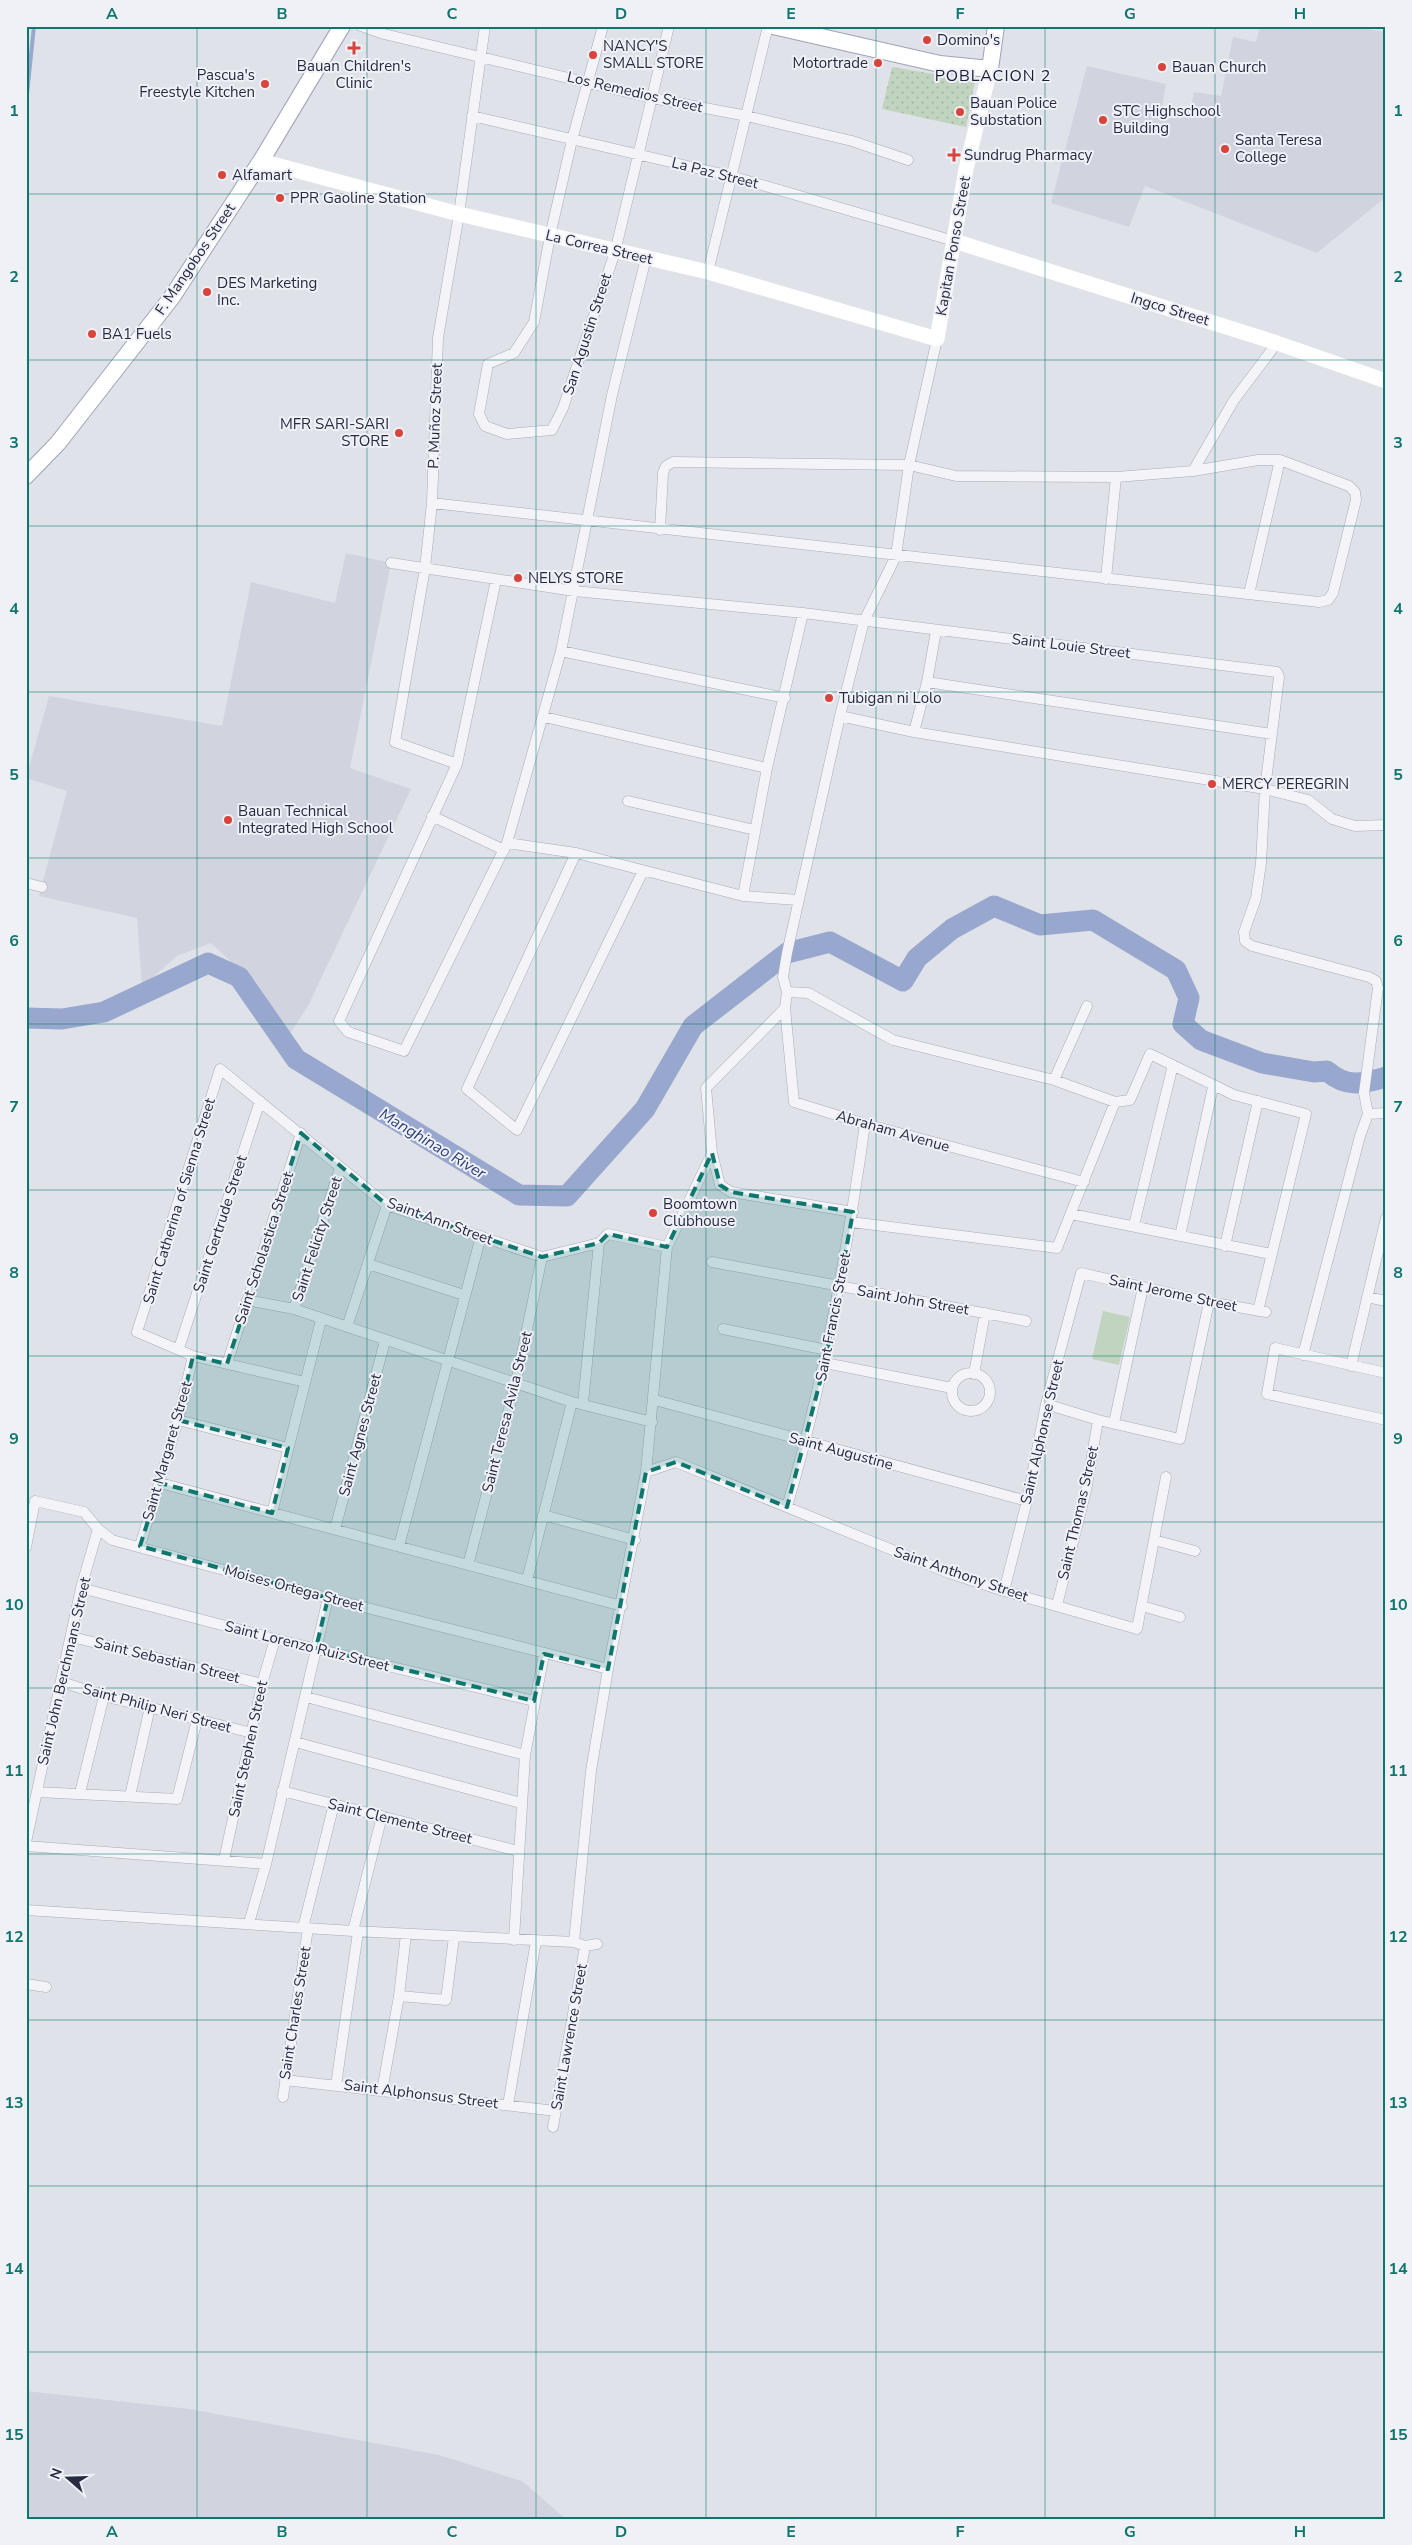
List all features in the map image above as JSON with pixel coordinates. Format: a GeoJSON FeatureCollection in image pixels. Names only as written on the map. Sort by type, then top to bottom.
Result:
{"type":"FeatureCollection","features":[{"type":"Feature","properties":{"kind":"main road","name":"F. Mangobos Street"},"geometry":{"type":"LineString","coordinates":[[26,476],[64,436],[172,296],[261,161],[342,26]]}},
{"type":"Feature","properties":{"kind":"main road"},"geometry":{"type":"LineString","coordinates":[[773,26],[940,64],[990,69]]}},
{"type":"Feature","properties":{"kind":"main road","name":"Kapitan Ponso Street"},"geometry":{"type":"LineString","coordinates":[[990,69],[996,26]]}},
{"type":"Feature","properties":{"kind":"street","name":"Los Remedios Street"},"geometry":{"type":"LineString","coordinates":[[361,26],[384,34],[652,98],[747,116],[852,142],[908,160]]}},
{"type":"Feature","properties":{"kind":"street","name":"P. Muñoz Street"},"geometry":{"type":"LineString","coordinates":[[457,764],[395,742],[425,568],[432,503],[438,338],[459,214],[485,26]]}},
{"type":"Feature","properties":{"kind":"street"},"geometry":{"type":"LineString","coordinates":[[550,236],[572,140],[603,26]]}},
{"type":"Feature","properties":{"kind":"street","name":"San Agustin Street"},"geometry":{"type":"LineString","coordinates":[[550,236],[534,322],[514,353],[488,364],[479,414],[485,426],[507,434],[552,430],[563,408],[615,252],[669,26]]}},
{"type":"Feature","properties":{"kind":"street"},"geometry":{"type":"LineString","coordinates":[[708,272],[768,26]]}},
{"type":"Feature","properties":{"kind":"street","name":"Kapitan Ponso Street"},"geometry":{"type":"LineString","coordinates":[[786,1008],[787,992],[782,977],[840,716],[864,621],[896,556],[909,465],[937,339],[966,169],[990,69]]}},
{"type":"Feature","properties":{"kind":"street","name":"La Paz Street"},"geometry":{"type":"LineString","coordinates":[[472,116],[730,176],[954,241]]}},
{"type":"Feature","properties":{"kind":"street","name":"La Correa Street"},"geometry":{"type":"LineString","coordinates":[[261,161],[459,214],[615,252],[708,272],[937,339]]}},
{"type":"Feature","properties":{"kind":"street","name":"Ingco Street"},"geometry":{"type":"LineString","coordinates":[[954,241],[1277,343],[1386,381]]}},
{"type":"Feature","properties":{"kind":"street"},"geometry":{"type":"LineString","coordinates":[[496,580],[457,764],[339,1021],[348,1032],[404,1051],[506,846],[544,717],[561,651],[612,395],[646,258]]}},
{"type":"Feature","properties":{"kind":"street"},"geometry":{"type":"LineString","coordinates":[[1193,471],[1234,400],[1277,343]]}},
{"type":"Feature","properties":{"kind":"street"},"geometry":{"type":"LineString","coordinates":[[432,503],[660,530],[1319,602],[1328,600],[1333,593],[1356,500],[1355,492],[1349,486],[1280,460],[1258,460],[1193,471],[1116,476],[956,476],[909,465],[673,462],[666,466],[663,472],[660,530]]}},
{"type":"Feature","properties":{"kind":"street"},"geometry":{"type":"LineString","coordinates":[[1249,594],[1280,460]]}},
{"type":"Feature","properties":{"kind":"street"},"geometry":{"type":"LineString","coordinates":[[1106,579],[1116,476]]}},
{"type":"Feature","properties":{"kind":"street","name":"Saint Louie Street"},"geometry":{"type":"LineString","coordinates":[[391,562],[574,591],[803,613],[1277,672],[1279,677],[1272,734]]}},
{"type":"Feature","properties":{"kind":"street"},"geometry":{"type":"LineString","coordinates":[[743,896],[767,768],[785,698],[803,613]]}},
{"type":"Feature","properties":{"kind":"street"},"geometry":{"type":"LineString","coordinates":[[914,732],[927,682],[936,631]]}},
{"type":"Feature","properties":{"kind":"street"},"geometry":{"type":"LineString","coordinates":[[561,651],[785,698]]}},
{"type":"Feature","properties":{"kind":"street"},"geometry":{"type":"LineString","coordinates":[[927,682],[1272,734],[1265,789],[1261,863],[1256,898],[1244,932],[1245,941],[1252,946],[1369,977],[1376,981],[1378,988],[1364,1093],[1368,1114],[1360,1136],[1303,1355]]}},
{"type":"Feature","properties":{"kind":"street"},"geometry":{"type":"LineString","coordinates":[[840,716],[914,732],[1265,789],[1308,800],[1332,819],[1355,826],[1386,825]]}},
{"type":"Feature","properties":{"kind":"street"},"geometry":{"type":"LineString","coordinates":[[544,717],[767,768]]}},
{"type":"Feature","properties":{"kind":"street"},"geometry":{"type":"LineString","coordinates":[[628,801],[755,830]]}},
{"type":"Feature","properties":{"kind":"street"},"geometry":{"type":"LineString","coordinates":[[432,816],[506,846],[576,853],[743,896],[798,900]]}},
{"type":"Feature","properties":{"kind":"street"},"geometry":{"type":"LineString","coordinates":[[576,853],[467,1089],[517,1130],[643,871]]}},
{"type":"Feature","properties":{"kind":"street"},"geometry":{"type":"LineString","coordinates":[[26,882],[42,887]]}},
{"type":"Feature","properties":{"kind":"street"},"geometry":{"type":"LineString","coordinates":[[787,992],[808,993],[893,1040],[1054,1080],[1115,1102],[1130,1100],[1150,1054],[1213,1087],[1306,1114],[1271,1254],[1071,1214]]}},
{"type":"Feature","properties":{"kind":"street"},"geometry":{"type":"LineString","coordinates":[[1054,1080],[1087,1006]]}},
{"type":"Feature","properties":{"kind":"street"},"geometry":{"type":"LineString","coordinates":[[786,1008],[706,1088],[712,1153],[720,1185],[731,1192],[852,1217],[1057,1248],[1115,1102]]}},
{"type":"Feature","properties":{"kind":"street","name":"Abraham Avenue"},"geometry":{"type":"LineString","coordinates":[[786,1008],[794,1102],[865,1124],[1084,1182]]}},
{"type":"Feature","properties":{"kind":"street"},"geometry":{"type":"LineString","coordinates":[[1134,1226],[1173,1066]]}},
{"type":"Feature","properties":{"kind":"street","name":"Saint Ann Street"},"geometry":{"type":"LineString","coordinates":[[220,1069],[301,1133],[340,1168],[387,1204],[542,1257]]}},
{"type":"Feature","properties":{"kind":"street","name":"Saint Catherina of Sienna Street"},"geometry":{"type":"LineString","coordinates":[[179,1348],[137,1332],[220,1069]]}},
{"type":"Feature","properties":{"kind":"street"},"geometry":{"type":"LineString","coordinates":[[1180,1236],[1213,1087]]}},
{"type":"Feature","properties":{"kind":"street","name":"Saint Gertrude Street"},"geometry":{"type":"LineString","coordinates":[[179,1348],[260,1101]]}},
{"type":"Feature","properties":{"kind":"street"},"geometry":{"type":"LineString","coordinates":[[1225,1246],[1258,1101]]}},
{"type":"Feature","properties":{"kind":"street"},"geometry":{"type":"LineString","coordinates":[[1368,1114],[1386,1113]]}},
{"type":"Feature","properties":{"kind":"street","name":"Saint Francis Street"},"geometry":{"type":"LineString","coordinates":[[787,1507],[806,1441],[825,1362],[852,1217],[865,1124]]}},
{"type":"Feature","properties":{"kind":"street","name":"Saint Scholastica Street"},"geometry":{"type":"LineString","coordinates":[[227,1364],[301,1133]]}},
{"type":"Feature","properties":{"kind":"street"},"geometry":{"type":"LineString","coordinates":[[574,1942],[591,1771],[608,1669],[622,1606],[646,1472],[667,1247],[712,1153]]}},
{"type":"Feature","properties":{"kind":"street","name":"Saint Felicity Street"},"geometry":{"type":"LineString","coordinates":[[294,1309],[340,1168]]}},
{"type":"Feature","properties":{"kind":"street"},"geometry":{"type":"LineString","coordinates":[[347,1327],[387,1204]]}},
{"type":"Feature","properties":{"kind":"street"},"geometry":{"type":"LineString","coordinates":[[1351,1366],[1367,1297],[1382,1251],[1386,1218]]}},
{"type":"Feature","properties":{"kind":"street"},"geometry":{"type":"LineString","coordinates":[[542,1257],[599,1243],[608,1234],[667,1247]]}},
{"type":"Feature","properties":{"kind":"street"},"geometry":{"type":"LineString","coordinates":[[398,1546],[481,1236]]}},
{"type":"Feature","properties":{"kind":"street"},"geometry":{"type":"LineString","coordinates":[[527,1580],[543,1515],[577,1403],[599,1243]]}},
{"type":"Feature","properties":{"kind":"street","name":"Saint Jerome Street"},"geometry":{"type":"LineString","coordinates":[[1081,1273],[1209,1302],[1262,1311],[1271,1254]]}},
{"type":"Feature","properties":{"kind":"street","name":"Saint Teresa Avila Street"},"geometry":{"type":"LineString","coordinates":[[468,1566],[516,1382],[542,1257]]}},
{"type":"Feature","properties":{"kind":"street","name":"Saint John Street"},"geometry":{"type":"LineString","coordinates":[[712,1262],[1026,1321]]}},
{"type":"Feature","properties":{"kind":"street"},"geometry":{"type":"LineString","coordinates":[[368,1264],[464,1294]]}},
{"type":"Feature","properties":{"kind":"street","name":"Saint Alphonse Street"},"geometry":{"type":"LineString","coordinates":[[1004,1591],[1027,1502],[1046,1404],[1081,1273]]}},
{"type":"Feature","properties":{"kind":"street"},"geometry":{"type":"LineString","coordinates":[[1114,1423],[1143,1287]]}},
{"type":"Feature","properties":{"kind":"street"},"geometry":{"type":"LineString","coordinates":[[1367,1297],[1386,1301]]}},
{"type":"Feature","properties":{"kind":"street"},"geometry":{"type":"LineString","coordinates":[[247,1300],[294,1309],[321,1320],[448,1359],[577,1403],[652,1422]]}},
{"type":"Feature","properties":{"kind":"street"},"geometry":{"type":"LineString","coordinates":[[1046,1404],[1098,1420],[1180,1439],[1209,1302]]}},
{"type":"Feature","properties":{"kind":"street"},"geometry":{"type":"LineString","coordinates":[[974,1374],[985,1313]]}},
{"type":"Feature","properties":{"kind":"street"},"geometry":{"type":"LineString","coordinates":[[272,1512],[321,1320]]}},
{"type":"Feature","properties":{"kind":"street"},"geometry":{"type":"LineString","coordinates":[[723,1329],[827,1350]]}},
{"type":"Feature","properties":{"kind":"street","name":"Saint Agnes Street"},"geometry":{"type":"LineString","coordinates":[[335,1529],[385,1340]]}},
{"type":"Feature","properties":{"kind":"street"},"geometry":{"type":"LineString","coordinates":[[179,1348],[193,1356],[305,1382]]}},
{"type":"Feature","properties":{"kind":"street"},"geometry":{"type":"LineString","coordinates":[[1386,1373],[1275,1348],[1268,1394],[1386,1420]]}},
{"type":"Feature","properties":{"kind":"street","name":"Saint Margaret Street"},"geometry":{"type":"LineString","coordinates":[[140,1546],[178,1420],[193,1356]]}},
{"type":"Feature","properties":{"kind":"street"},"geometry":{"type":"LineString","coordinates":[[825,1362],[952,1388]]}},
{"type":"Feature","properties":{"kind":"street"},"geometry":{"type":"LineString","coordinates":[[974,1374],[981,1377],[989,1389],[989,1396],[981,1408],[967,1411],[955,1403],[952,1388],[961,1377],[974,1374]]}},
{"type":"Feature","properties":{"kind":"street","name":"Saint Augustine"},"geometry":{"type":"LineString","coordinates":[[654,1400],[1027,1502]]}},
{"type":"Feature","properties":{"kind":"street"},"geometry":{"type":"LineString","coordinates":[[178,1420],[288,1448]]}},
{"type":"Feature","properties":{"kind":"street","name":"Saint Thomas Street"},"geometry":{"type":"LineString","coordinates":[[1057,1605],[1086,1491],[1098,1420]]}},
{"type":"Feature","properties":{"kind":"street","name":"Saint Anthony Street"},"geometry":{"type":"LineString","coordinates":[[646,1472],[676,1462],[949,1573],[1004,1591],[1137,1628],[1166,1477]]}},
{"type":"Feature","properties":{"kind":"street"},"geometry":{"type":"LineString","coordinates":[[160,1483],[622,1606]]}},
{"type":"Feature","properties":{"kind":"street","name":"Moises Ortega Street"},"geometry":{"type":"LineString","coordinates":[[26,1547],[35,1501],[84,1512],[98,1529],[112,1540],[328,1598],[608,1669]]}},
{"type":"Feature","properties":{"kind":"street"},"geometry":{"type":"LineString","coordinates":[[543,1515],[634,1540]]}},
{"type":"Feature","properties":{"kind":"street","name":"Saint John Berchmans Street"},"geometry":{"type":"LineString","coordinates":[[26,1844],[81,1588],[98,1529]]}},
{"type":"Feature","properties":{"kind":"street"},"geometry":{"type":"LineString","coordinates":[[1154,1540],[1194,1551]]}},
{"type":"Feature","properties":{"kind":"street","name":"Saint Lorenzo Ruiz Street"},"geometry":{"type":"LineString","coordinates":[[81,1588],[275,1639],[534,1701]]}},
{"type":"Feature","properties":{"kind":"street"},"geometry":{"type":"LineString","coordinates":[[249,1923],[266,1864],[328,1598]]}},
{"type":"Feature","properties":{"kind":"street"},"geometry":{"type":"LineString","coordinates":[[1142,1606],[1180,1617]]}},
{"type":"Feature","properties":{"kind":"street","name":"Saint Sebastian Street"},"geometry":{"type":"LineString","coordinates":[[72,1637],[262,1684]]}},
{"type":"Feature","properties":{"kind":"street","name":"Saint Stephen Street"},"geometry":{"type":"LineString","coordinates":[[224,1860],[262,1684],[275,1639]]}},
{"type":"Feature","properties":{"kind":"street"},"geometry":{"type":"LineString","coordinates":[[514,1940],[525,1755],[544,1654]]}},
{"type":"Feature","properties":{"kind":"street","name":"Saint Philip Neri Street"},"geometry":{"type":"LineString","coordinates":[[62,1682],[104,1696],[252,1733]]}},
{"type":"Feature","properties":{"kind":"street"},"geometry":{"type":"LineString","coordinates":[[80,1793],[104,1696]]}},
{"type":"Feature","properties":{"kind":"street"},"geometry":{"type":"LineString","coordinates":[[306,1697],[525,1755]]}},
{"type":"Feature","properties":{"kind":"street"},"geometry":{"type":"LineString","coordinates":[[130,1796],[150,1708]]}},
{"type":"Feature","properties":{"kind":"street"},"geometry":{"type":"LineString","coordinates":[[37,1792],[177,1799],[197,1720]]}},
{"type":"Feature","properties":{"kind":"street"},"geometry":{"type":"LineString","coordinates":[[295,1742],[521,1803]]}},
{"type":"Feature","properties":{"kind":"street","name":"Saint Clemente Street"},"geometry":{"type":"LineString","coordinates":[[282,1791],[518,1851]]}},
{"type":"Feature","properties":{"kind":"street","name":"Saint Charles Street"},"geometry":{"type":"LineString","coordinates":[[282,2097],[305,1928],[334,1804]]}},
{"type":"Feature","properties":{"kind":"street"},"geometry":{"type":"LineString","coordinates":[[336,2085],[355,1932],[382,1816]]}},
{"type":"Feature","properties":{"kind":"street"},"geometry":{"type":"LineString","coordinates":[[26,1844],[266,1864]]}},
{"type":"Feature","properties":{"kind":"street"},"geometry":{"type":"LineString","coordinates":[[26,1910],[249,1923],[355,1932],[574,1942],[585,1946],[597,1944]]}},
{"type":"Feature","properties":{"kind":"street"},"geometry":{"type":"LineString","coordinates":[[382,2091],[399,1996],[406,1934]]}},
{"type":"Feature","properties":{"kind":"street"},"geometry":{"type":"LineString","coordinates":[[399,1996],[446,2000],[454,1937]]}},
{"type":"Feature","properties":{"kind":"street"},"geometry":{"type":"LineString","coordinates":[[508,2104],[536,1941]]}},
{"type":"Feature","properties":{"kind":"street","name":"Saint Lawrence Street"},"geometry":{"type":"LineString","coordinates":[[554,2127],[585,1946]]}},
{"type":"Feature","properties":{"kind":"street"},"geometry":{"type":"LineString","coordinates":[[26,1984],[46,1986]]}},
{"type":"Feature","properties":{"kind":"street","name":"Saint Alphonsus Street"},"geometry":{"type":"LineString","coordinates":[[285,2080],[556,2111]]}},
{"type":"Feature","properties":{"kind":"highlighted area"},"geometry":{"type":"Polygon","coordinates":[[[301,1133],[387,1205],[542,1257],[599,1243],[608,1234],[667,1247],[712,1153],[720,1185],[731,1192],[853,1212],[825,1363],[787,1507],[676,1462],[646,1472],[608,1669],[544,1654],[534,1701],[316,1648],[328,1598],[140,1546],[160,1483],[272,1513],[288,1448],[178,1420],[193,1356],[227,1364],[301,1133]]]}},
{"type":"Feature","properties":{"kind":"shaded area","name":"Santa Teresa College"},"geometry":{"type":"Polygon","coordinates":[[[1260,26],[1349,26],[1386,32],[1386,197],[1317,253],[1145,186],[1129,227],[1051,203],[1087,66],[1166,84],[1162,107],[1190,112],[1194,92],[1221,96],[1233,37],[1256,42],[1260,26]]]}},
{"type":"Feature","properties":{"kind":"shaded area","name":"Bauan Technical Integrated High School"},"geometry":{"type":"Polygon","coordinates":[[[346,553],[391,563],[350,768],[411,789],[308,1006],[289,1035],[244,974],[211,943],[177,956],[142,987],[137,918],[39,896],[67,791],[26,778],[49,696],[222,726],[251,582],[335,603],[346,553]]]}},
{"type":"Feature","properties":{"kind":"shaded area"},"geometry":{"type":"Polygon","coordinates":[[[26,2391],[190,2409],[439,2455],[522,2481],[566,2519],[26,2519],[26,2391]]]}},
{"type":"Feature","properties":{"kind":"green space"},"geometry":{"type":"Polygon","coordinates":[[[892,67],[975,81],[966,127],[882,109],[892,67]]]}},
{"type":"Feature","properties":{"kind":"green space"},"geometry":{"type":"Polygon","coordinates":[[[1103,1311],[1130,1317],[1119,1365],[1092,1359],[1103,1311]]]}},
{"type":"Feature","properties":{"kind":"waterway"},"geometry":{"type":"LineString","coordinates":[[26,103],[34,26]]}},
{"type":"Feature","properties":{"kind":"waterway","name":"Manghinao River"},"geometry":{"type":"LineString","coordinates":[[26,1018],[62,1019],[104,1012],[208,963],[239,977],[296,1059],[519,1195],[567,1196],[645,1109],[693,1026],[787,953],[830,942],[903,981],[917,958],[952,929],[994,906],[1040,925],[1093,920],[1176,970],[1189,998],[1183,1024],[1201,1040],[1262,1063],[1314,1072],[1327,1071],[1348,1082],[1362,1083],[1386,1077]]}},
{"type":"Feature","properties":{"kind":"place","name":"Domino's"},"geometry":{"type":"Point","coordinates":[927,40]}},
{"type":"Feature","properties":{"kind":"place","name":"Bauan Children's Clinic"},"geometry":{"type":"Point","coordinates":[354,48]}},
{"type":"Feature","properties":{"kind":"place","name":"NANCY'S SMALL STORE"},"geometry":{"type":"Point","coordinates":[593,55]}},
{"type":"Feature","properties":{"kind":"place","name":"Motortrade"},"geometry":{"type":"Point","coordinates":[878,63]}},
{"type":"Feature","properties":{"kind":"place","name":"Bauan Church"},"geometry":{"type":"Point","coordinates":[1162,67]}},
{"type":"Feature","properties":{"kind":"place","name":"Pascua's Freestyle Kitchen"},"geometry":{"type":"Point","coordinates":[265,84]}},
{"type":"Feature","properties":{"kind":"place","name":"Bauan Police Substation"},"geometry":{"type":"Point","coordinates":[960,112]}},
{"type":"Feature","properties":{"kind":"place","name":"STC Highschool Building"},"geometry":{"type":"Point","coordinates":[1103,120]}},
{"type":"Feature","properties":{"kind":"place","name":"Santa Teresa College"},"geometry":{"type":"Point","coordinates":[1225,149]}},
{"type":"Feature","properties":{"kind":"place","name":"Sundrug Pharmacy"},"geometry":{"type":"Point","coordinates":[954,155]}},
{"type":"Feature","properties":{"kind":"place","name":"Alfamart"},"geometry":{"type":"Point","coordinates":[222,175]}},
{"type":"Feature","properties":{"kind":"place","name":"PPR Gaoline Station"},"geometry":{"type":"Point","coordinates":[280,198]}},
{"type":"Feature","properties":{"kind":"place","name":"DES Marketing Inc."},"geometry":{"type":"Point","coordinates":[207,292]}},
{"type":"Feature","properties":{"kind":"place","name":"BA1 Fuels"},"geometry":{"type":"Point","coordinates":[92,334]}},
{"type":"Feature","properties":{"kind":"place","name":"MFR SARI-SARI STORE"},"geometry":{"type":"Point","coordinates":[399,433]}},
{"type":"Feature","properties":{"kind":"place","name":"NELYS STORE"},"geometry":{"type":"Point","coordinates":[518,578]}},
{"type":"Feature","properties":{"kind":"place","name":"Tubigan ni Lolo"},"geometry":{"type":"Point","coordinates":[829,698]}},
{"type":"Feature","properties":{"kind":"place","name":"MERCY PEREGRIN"},"geometry":{"type":"Point","coordinates":[1212,784]}},
{"type":"Feature","properties":{"kind":"place","name":"Bauan Technical Integrated High School"},"geometry":{"type":"Point","coordinates":[228,820]}},
{"type":"Feature","properties":{"kind":"place","name":"Boomtown Clubhouse"},"geometry":{"type":"Point","coordinates":[653,1213]}},
{"type":"Feature","properties":{"kind":"district","name":"POBLACION 2"},"geometry":{"type":"Point","coordinates":[993,75]}}]}
